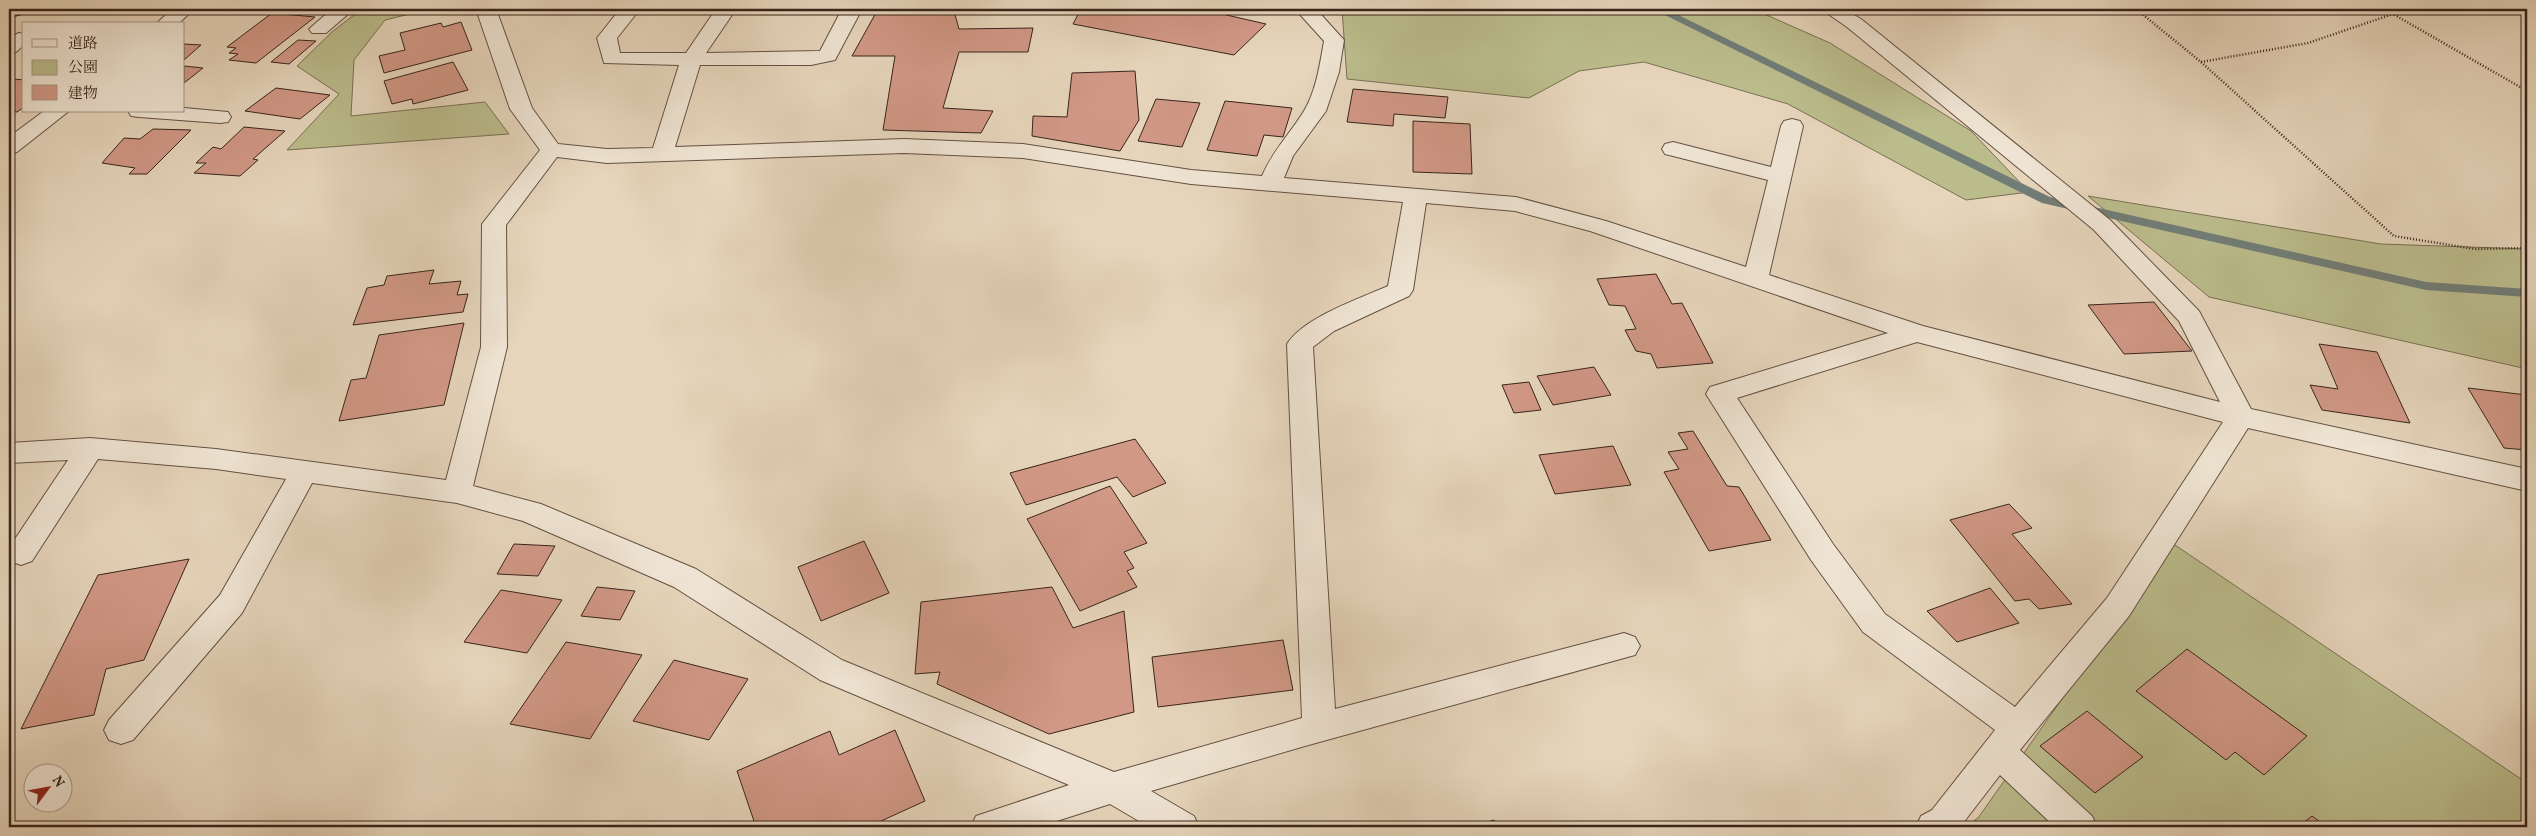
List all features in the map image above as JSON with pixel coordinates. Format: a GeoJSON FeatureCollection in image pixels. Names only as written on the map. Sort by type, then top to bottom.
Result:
{"type":"FeatureCollection","features":[{"type":"Feature","properties":{"kind":"street"},"geometry":{"type":"LineString","coordinates":[[168,22],[184,9]]}},
{"type":"Feature","properties":{"kind":"street"},"geometry":{"type":"LineString","coordinates":[[319,29],[344,9]]}},
{"type":"Feature","properties":{"kind":"street"},"geometry":{"type":"LineString","coordinates":[[486,9],[521,109],[551,150],[607,156],[904,146],[1023,151],[1191,177],[1270,185],[1416,194],[1516,204],[1598,226],[1916,333],[2241,417],[2527,480]]}},
{"type":"Feature","properties":{"kind":"street"},"geometry":{"type":"LineString","coordinates":[[630,9],[607,38],[611,59],[812,59],[828,56],[852,9]]}},
{"type":"Feature","properties":{"kind":"street"},"geometry":{"type":"LineString","coordinates":[[662,154],[691,60],[726,9]]}},
{"type":"Feature","properties":{"kind":"street"},"geometry":{"type":"LineString","coordinates":[[1270,185],[1282,156],[1315,111],[1329,72],[1334,40],[1305,9]]}},
{"type":"Feature","properties":{"kind":"street"},"geometry":{"type":"LineString","coordinates":[[1831,9],[1854,23],[2102,225],[2190,317],[2241,417]]}},
{"type":"Feature","properties":{"kind":"street"},"geometry":{"type":"LineString","coordinates":[[9,40],[19,39],[9,48]]}},
{"type":"Feature","properties":{"kind":"street"},"geometry":{"type":"LineString","coordinates":[[9,147],[57,112]]}},
{"type":"Feature","properties":{"kind":"street"},"geometry":{"type":"LineString","coordinates":[[152,112],[220,117]]}},
{"type":"Feature","properties":{"kind":"street"},"geometry":{"type":"LineString","coordinates":[[1755,280],[1792,126]]}},
{"type":"Feature","properties":{"kind":"street"},"geometry":{"type":"LineString","coordinates":[[457,492],[494,347],[494,224],[551,150]]}},
{"type":"Feature","properties":{"kind":"street"},"geometry":{"type":"LineString","coordinates":[[1673,150],[1780,176]]}},
{"type":"Feature","properties":{"kind":"street"},"geometry":{"type":"LineString","coordinates":[[1319,726],[1300,344],[1325,324],[1400,290],[1416,194]]}},
{"type":"Feature","properties":{"kind":"street"},"geometry":{"type":"LineString","coordinates":[[1916,333],[1720,394],[1822,552],[1874,623],[2008,739],[2079,827]]}},
{"type":"Feature","properties":{"kind":"street"},"geometry":{"type":"LineString","coordinates":[[1934,827],[1944,821],[2008,739],[2118,607],[2241,417]]}},
{"type":"Feature","properties":{"kind":"street"},"geometry":{"type":"LineString","coordinates":[[9,454],[90,448],[216,459],[457,492],[531,512],[685,578],[831,670],[1112,787],[1181,827]]}},
{"type":"Feature","properties":{"kind":"street"},"geometry":{"type":"LineString","coordinates":[[21,553],[90,448]]}},
{"type":"Feature","properties":{"kind":"street"},"geometry":{"type":"LineString","coordinates":[[121,730],[231,604],[304,472]]}},
{"type":"Feature","properties":{"kind":"street"},"geometry":{"type":"LineString","coordinates":[[989,827],[1112,787],[1319,726],[1624,646]]}},
{"type":"Feature","properties":{"kind":"path"},"geometry":{"type":"LineString","coordinates":[[2136,9],[2202,62],[2394,236],[2475,249],[2527,248]]}},
{"type":"Feature","properties":{"kind":"path"},"geometry":{"type":"LineString","coordinates":[[2202,62],[2308,43],[2393,14],[2418,9]]}},
{"type":"Feature","properties":{"kind":"path"},"geometry":{"type":"LineString","coordinates":[[2393,14],[2527,91]]}},
{"type":"Feature","properties":{"kind":"green space"},"geometry":{"type":"Polygon","coordinates":[[[362,9],[431,9],[385,20],[354,60],[351,116],[485,102],[509,134],[287,150],[339,94],[297,66],[333,31],[362,9]]]}},
{"type":"Feature","properties":{"kind":"green space"},"geometry":{"type":"Polygon","coordinates":[[[1342,9],[1753,9],[1830,43],[1971,131],[2029,192],[1966,200],[1788,104],[1644,62],[1579,71],[1529,98],[1347,79],[1342,9]]]}},
{"type":"Feature","properties":{"kind":"green space"},"geometry":{"type":"Polygon","coordinates":[[[2088,196],[2381,244],[2527,249],[2527,369],[2209,297],[2088,196]]]}},
{"type":"Feature","properties":{"kind":"green space"},"geometry":{"type":"Polygon","coordinates":[[[2172,543],[2527,783],[2527,823],[2524,827],[1964,827],[1978,818],[2172,543]]]}},
{"type":"Feature","properties":{"kind":"building"},"geometry":{"type":"Polygon","coordinates":[[[9,9],[42,9],[9,18],[9,9]]]}},
{"type":"Feature","properties":{"kind":"building"},"geometry":{"type":"Polygon","coordinates":[[[878,9],[954,11],[959,29],[1033,28],[1028,52],[959,52],[943,108],[993,111],[981,133],[883,130],[895,56],[852,56],[878,9]]]}},
{"type":"Feature","properties":{"kind":"building"},"geometry":{"type":"Polygon","coordinates":[[[1081,9],[1219,9],[1218,13],[1266,24],[1234,55],[1073,24],[1081,9]]]}},
{"type":"Feature","properties":{"kind":"building"},"geometry":{"type":"Polygon","coordinates":[[[272,13],[315,17],[256,63],[229,60],[238,54],[229,53],[236,48],[227,47],[272,13]]]}},
{"type":"Feature","properties":{"kind":"building"},"geometry":{"type":"Polygon","coordinates":[[[461,22],[472,50],[384,73],[379,56],[405,50],[400,33],[441,23],[443,27],[461,22]]]}},
{"type":"Feature","properties":{"kind":"building"},"geometry":{"type":"Polygon","coordinates":[[[298,40],[316,41],[289,64],[271,62],[298,40]]]}},
{"type":"Feature","properties":{"kind":"building"},"geometry":{"type":"Polygon","coordinates":[[[185,44],[201,45],[185,59],[185,44]]]}},
{"type":"Feature","properties":{"kind":"building"},"geometry":{"type":"Polygon","coordinates":[[[453,62],[468,90],[413,104],[412,99],[392,104],[384,81],[453,62]]]}},
{"type":"Feature","properties":{"kind":"building"},"geometry":{"type":"Polygon","coordinates":[[[185,66],[203,68],[185,82],[185,66]]]}},
{"type":"Feature","properties":{"kind":"building"},"geometry":{"type":"Polygon","coordinates":[[[1135,71],[1139,120],[1120,151],[1032,136],[1033,116],[1067,117],[1072,73],[1135,71]]]}},
{"type":"Feature","properties":{"kind":"building"},"geometry":{"type":"Polygon","coordinates":[[[14,79],[22,80],[22,108],[17,112],[9,111],[9,82],[14,79]]]}},
{"type":"Feature","properties":{"kind":"building"},"geometry":{"type":"Polygon","coordinates":[[[276,88],[330,95],[300,119],[245,111],[276,88]]]}},
{"type":"Feature","properties":{"kind":"building"},"geometry":{"type":"Polygon","coordinates":[[[1353,89],[1448,97],[1445,118],[1394,114],[1393,126],[1347,122],[1353,89]]]}},
{"type":"Feature","properties":{"kind":"building"},"geometry":{"type":"Polygon","coordinates":[[[1156,99],[1200,103],[1182,147],[1138,141],[1156,99]]]}},
{"type":"Feature","properties":{"kind":"building"},"geometry":{"type":"Polygon","coordinates":[[[1225,101],[1292,108],[1283,137],[1264,135],[1257,156],[1207,150],[1225,101]]]}},
{"type":"Feature","properties":{"kind":"building"},"geometry":{"type":"Polygon","coordinates":[[[1413,121],[1470,124],[1472,174],[1413,172],[1413,121]]]}},
{"type":"Feature","properties":{"kind":"building"},"geometry":{"type":"Polygon","coordinates":[[[244,127],[285,131],[253,159],[258,160],[240,176],[194,173],[206,163],[196,163],[213,147],[221,149],[244,127]]]}},
{"type":"Feature","properties":{"kind":"building"},"geometry":{"type":"Polygon","coordinates":[[[153,129],[191,130],[147,174],[129,174],[135,168],[102,163],[124,138],[140,139],[153,129]]]}},
{"type":"Feature","properties":{"kind":"building"},"geometry":{"type":"Polygon","coordinates":[[[434,270],[429,284],[461,281],[457,295],[468,294],[463,312],[353,325],[367,288],[384,285],[387,276],[434,270]]]}},
{"type":"Feature","properties":{"kind":"building"},"geometry":{"type":"Polygon","coordinates":[[[1656,274],[1672,304],[1682,303],[1713,363],[1657,368],[1651,354],[1636,351],[1625,330],[1636,329],[1625,306],[1609,305],[1597,279],[1656,274]]]}},
{"type":"Feature","properties":{"kind":"building"},"geometry":{"type":"Polygon","coordinates":[[[2154,302],[2192,351],[2124,354],[2088,305],[2154,302]]]}},
{"type":"Feature","properties":{"kind":"building"},"geometry":{"type":"Polygon","coordinates":[[[464,323],[444,405],[339,421],[351,380],[366,378],[379,335],[464,323]]]}},
{"type":"Feature","properties":{"kind":"building"},"geometry":{"type":"Polygon","coordinates":[[[2319,344],[2377,352],[2410,423],[2322,410],[2310,385],[2338,389],[2319,344]]]}},
{"type":"Feature","properties":{"kind":"building"},"geometry":{"type":"Polygon","coordinates":[[[1594,367],[1611,395],[1553,405],[1537,376],[1594,367]]]}},
{"type":"Feature","properties":{"kind":"building"},"geometry":{"type":"Polygon","coordinates":[[[1529,382],[1541,410],[1514,413],[1502,385],[1529,382]]]}},
{"type":"Feature","properties":{"kind":"building"},"geometry":{"type":"Polygon","coordinates":[[[2468,388],[2527,395],[2527,450],[2504,448],[2468,388]]]}},
{"type":"Feature","properties":{"kind":"building"},"geometry":{"type":"Polygon","coordinates":[[[1693,431],[1727,486],[1739,487],[1771,540],[1709,551],[1664,472],[1679,469],[1668,452],[1688,449],[1678,433],[1693,431]]]}},
{"type":"Feature","properties":{"kind":"building"},"geometry":{"type":"Polygon","coordinates":[[[1135,439],[1166,483],[1133,497],[1117,477],[1026,505],[1010,473],[1135,439]]]}},
{"type":"Feature","properties":{"kind":"building"},"geometry":{"type":"Polygon","coordinates":[[[1613,446],[1631,485],[1555,494],[1539,455],[1613,446]]]}},
{"type":"Feature","properties":{"kind":"building"},"geometry":{"type":"Polygon","coordinates":[[[1110,486],[1147,543],[1124,552],[1134,568],[1127,571],[1137,587],[1080,611],[1027,519],[1110,486]]]}},
{"type":"Feature","properties":{"kind":"building"},"geometry":{"type":"Polygon","coordinates":[[[2009,504],[2032,528],[2012,534],[2072,604],[2039,609],[2029,599],[2015,601],[1950,520],[2009,504]]]}},
{"type":"Feature","properties":{"kind":"building"},"geometry":{"type":"Polygon","coordinates":[[[864,541],[889,593],[821,621],[798,567],[864,541]]]}},
{"type":"Feature","properties":{"kind":"building"},"geometry":{"type":"Polygon","coordinates":[[[514,544],[555,546],[538,576],[497,574],[514,544]]]}},
{"type":"Feature","properties":{"kind":"building"},"geometry":{"type":"Polygon","coordinates":[[[189,559],[144,660],[106,669],[94,715],[21,729],[98,575],[189,559]]]}},
{"type":"Feature","properties":{"kind":"building"},"geometry":{"type":"Polygon","coordinates":[[[597,587],[635,591],[620,620],[581,616],[597,587]]]}},
{"type":"Feature","properties":{"kind":"building"},"geometry":{"type":"Polygon","coordinates":[[[1052,587],[1073,628],[1124,611],[1134,712],[1049,734],[937,684],[940,672],[915,674],[921,602],[1052,587]]]}},
{"type":"Feature","properties":{"kind":"building"},"geometry":{"type":"Polygon","coordinates":[[[1990,588],[2019,623],[1957,642],[1927,611],[1990,588]]]}},
{"type":"Feature","properties":{"kind":"building"},"geometry":{"type":"Polygon","coordinates":[[[501,590],[562,600],[527,653],[464,642],[501,590]]]}},
{"type":"Feature","properties":{"kind":"building"},"geometry":{"type":"Polygon","coordinates":[[[1283,640],[1293,690],[1158,707],[1152,657],[1283,640]]]}},
{"type":"Feature","properties":{"kind":"building"},"geometry":{"type":"Polygon","coordinates":[[[566,642],[642,655],[590,739],[510,724],[566,642]]]}},
{"type":"Feature","properties":{"kind":"building"},"geometry":{"type":"Polygon","coordinates":[[[2187,649],[2307,736],[2264,775],[2235,752],[2226,760],[2136,691],[2187,649]]]}},
{"type":"Feature","properties":{"kind":"building"},"geometry":{"type":"Polygon","coordinates":[[[674,660],[748,679],[709,740],[633,721],[674,660]]]}},
{"type":"Feature","properties":{"kind":"building"},"geometry":{"type":"Polygon","coordinates":[[[2087,711],[2143,757],[2095,793],[2040,746],[2087,711]]]}},
{"type":"Feature","properties":{"kind":"building"},"geometry":{"type":"Polygon","coordinates":[[[895,730],[925,801],[868,827],[756,827],[737,771],[830,731],[839,755],[895,730]]]}},
{"type":"Feature","properties":{"kind":"building"},"geometry":{"type":"Polygon","coordinates":[[[2312,816],[2327,827],[2298,827],[2312,816]]]}},
{"type":"Feature","properties":{"kind":"building"},"geometry":{"type":"Polygon","coordinates":[[[1494,820],[1497,827],[1471,827],[1494,820]]]}},
{"type":"Feature","properties":{"kind":"waterway"},"geometry":{"type":"LineString","coordinates":[[1658,9],[2046,200],[2426,286],[2527,293]]}}]}
